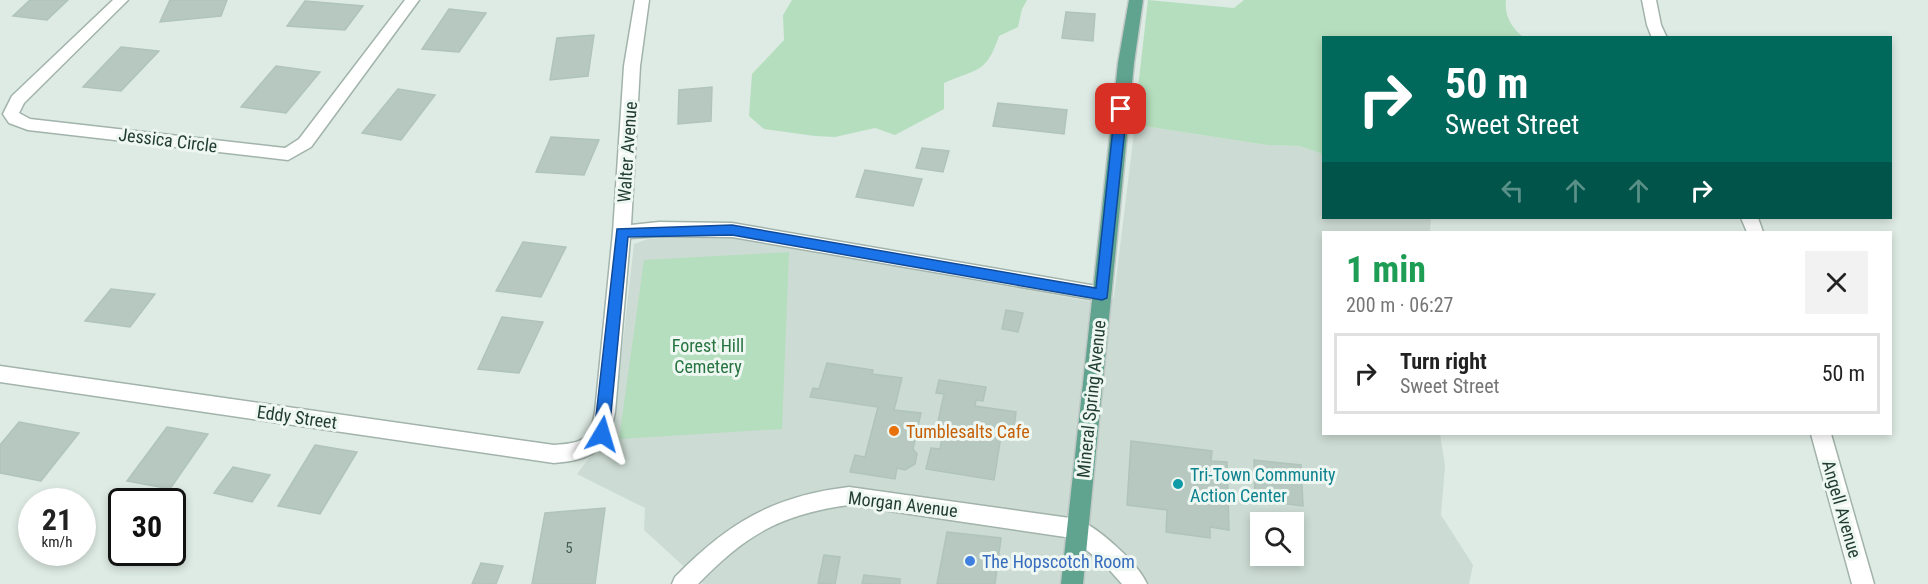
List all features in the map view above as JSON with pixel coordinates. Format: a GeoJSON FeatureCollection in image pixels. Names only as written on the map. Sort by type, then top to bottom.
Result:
{"type":"FeatureCollection","features":[{"type":"Feature","properties":{"kind":"main road","name":"Mineral Spring Avenue"},"geometry":{"type":"LineString","coordinates":[[1072,584],[1126,63],[1136,0]]}},
{"type":"Feature","properties":{"kind":"street","name":"Jessica Circle"},"geometry":{"type":"LineString","coordinates":[[121,0],[17,100],[11,114],[15,119],[40,125],[288,154],[305,142],[412,0]]}},
{"type":"Feature","properties":{"kind":"street","name":"Walter Avenue"},"geometry":{"type":"LineString","coordinates":[[592,444],[602,434],[622,232],[632,66],[642,0]]}},
{"type":"Feature","properties":{"kind":"street"},"geometry":{"type":"LineString","coordinates":[[1649,0],[1654,25],[1659,36]]}},
{"type":"Feature","properties":{"kind":"street"},"geometry":{"type":"LineString","coordinates":[[622,232],[732,230],[1102,294]]}},
{"type":"Feature","properties":{"kind":"street","name":"Eddy Street"},"geometry":{"type":"LineString","coordinates":[[0,374],[554,454],[575,453],[592,444]]}},
{"type":"Feature","properties":{"kind":"street","name":"Angell Avenue"},"geometry":{"type":"LineString","coordinates":[[1821,435],[1863,584]]}},
{"type":"Feature","properties":{"kind":"street","name":"Morgan Avenue"},"geometry":{"type":"LineString","coordinates":[[683,584],[726,543],[755,521],[784,508],[820,498],[849,496],[1077,529]]}},
{"type":"Feature","properties":{"kind":"street"},"geometry":{"type":"LineString","coordinates":[[1077,529],[1114,559],[1136,584]]}},
{"type":"Feature","properties":{"kind":"shaded area"},"geometry":{"type":"Polygon","coordinates":[[[1137,125],[1267,145],[1299,146],[1322,154],[1322,219],[1431,219],[1430,231],[1322,231],[1322,435],[1440,435],[1445,466],[1441,515],[1473,565],[1469,584],[703,584],[644,530],[645,508],[577,474],[589,458],[612,439],[634,244],[648,239],[716,234],[1110,305],[1114,296],[1134,133],[1137,125]]]}},
{"type":"Feature","properties":{"kind":"green space"},"geometry":{"type":"Polygon","coordinates":[[[792,0],[1027,0],[1022,9],[1018,27],[999,36],[985,64],[973,72],[944,83],[944,109],[895,135],[875,128],[835,137],[764,129],[749,116],[752,74],[784,40],[783,15],[792,0]]]}},
{"type":"Feature","properties":{"kind":"green space"},"geometry":{"type":"Polygon","coordinates":[[[1148,0],[1234,8],[1244,0],[1506,0],[1506,11],[1510,21],[1522,36],[1322,36],[1322,154],[1299,146],[1267,145],[1137,125],[1136,106],[1148,0]]]}},
{"type":"Feature","properties":{"kind":"green space","name":"Forest Hill Cemetery"},"geometry":{"type":"Polygon","coordinates":[[[789,252],[782,429],[619,439],[644,260],[789,252]]]}},
{"type":"Feature","properties":{"kind":"building"},"geometry":{"type":"Polygon","coordinates":[[[30,0],[68,0],[47,20],[13,16],[30,0]]]}},
{"type":"Feature","properties":{"kind":"building"},"geometry":{"type":"Polygon","coordinates":[[[170,0],[227,0],[221,16],[160,22],[170,0]]]}},
{"type":"Feature","properties":{"kind":"building"},"geometry":{"type":"Polygon","coordinates":[[[305,1],[363,6],[345,30],[287,26],[305,1]]]}},
{"type":"Feature","properties":{"kind":"building"},"geometry":{"type":"Polygon","coordinates":[[[449,9],[486,13],[459,52],[422,49],[449,9]]]}},
{"type":"Feature","properties":{"kind":"building"},"geometry":{"type":"Polygon","coordinates":[[[1066,12],[1095,14],[1093,41],[1062,38],[1066,12]]]}},
{"type":"Feature","properties":{"kind":"building"},"geometry":{"type":"Polygon","coordinates":[[[594,35],[588,76],[550,80],[557,38],[594,35]]]}},
{"type":"Feature","properties":{"kind":"building"},"geometry":{"type":"Polygon","coordinates":[[[121,47],[159,51],[121,91],[83,87],[121,47]]]}},
{"type":"Feature","properties":{"kind":"building"},"geometry":{"type":"Polygon","coordinates":[[[276,66],[320,72],[286,113],[241,107],[276,66]]]}},
{"type":"Feature","properties":{"kind":"building"},"geometry":{"type":"Polygon","coordinates":[[[712,87],[711,121],[678,124],[679,90],[712,87]]]}},
{"type":"Feature","properties":{"kind":"building"},"geometry":{"type":"Polygon","coordinates":[[[398,89],[435,95],[401,140],[362,133],[398,89]]]}},
{"type":"Feature","properties":{"kind":"building"},"geometry":{"type":"Polygon","coordinates":[[[998,103],[1067,110],[1064,134],[993,126],[998,103]]]}},
{"type":"Feature","properties":{"kind":"building"},"geometry":{"type":"Polygon","coordinates":[[[551,137],[599,140],[584,175],[536,172],[551,137]]]}},
{"type":"Feature","properties":{"kind":"building"},"geometry":{"type":"Polygon","coordinates":[[[922,148],[949,151],[943,172],[916,168],[922,148]]]}},
{"type":"Feature","properties":{"kind":"building"},"geometry":{"type":"Polygon","coordinates":[[[865,170],[922,179],[913,206],[856,197],[865,170]]]}},
{"type":"Feature","properties":{"kind":"building"},"geometry":{"type":"Polygon","coordinates":[[[523,242],[566,247],[541,297],[496,291],[523,242]]]}},
{"type":"Feature","properties":{"kind":"building"},"geometry":{"type":"Polygon","coordinates":[[[111,289],[155,294],[130,327],[85,321],[111,289]]]}},
{"type":"Feature","properties":{"kind":"building"},"geometry":{"type":"Polygon","coordinates":[[[1006,310],[1023,313],[1018,332],[1002,329],[1006,310]]]}},
{"type":"Feature","properties":{"kind":"building"},"geometry":{"type":"Polygon","coordinates":[[[502,317],[543,322],[519,373],[478,369],[502,317]]]}},
{"type":"Feature","properties":{"kind":"building","name":"Tumblesalts Cafe"},"geometry":{"type":"Polygon","coordinates":[[[827,363],[873,370],[872,374],[902,378],[894,410],[921,413],[913,449],[917,454],[915,464],[905,470],[897,468],[895,479],[850,472],[855,455],[865,457],[878,407],[810,397],[813,388],[819,389],[827,363]]]}},
{"type":"Feature","properties":{"kind":"building"},"geometry":{"type":"Polygon","coordinates":[[[939,380],[986,387],[983,401],[976,400],[975,406],[1016,412],[1013,438],[1001,436],[994,480],[926,469],[931,448],[940,449],[943,433],[936,431],[944,394],[936,393],[939,380]]]}},
{"type":"Feature","properties":{"kind":"building"},"geometry":{"type":"Polygon","coordinates":[[[19,422],[79,433],[41,481],[0,473],[0,445],[19,422]]]}},
{"type":"Feature","properties":{"kind":"building"},"geometry":{"type":"Polygon","coordinates":[[[167,427],[208,434],[171,488],[127,481],[167,427]]]}},
{"type":"Feature","properties":{"kind":"building","name":"Tri-Town Community Action Center"},"geometry":{"type":"Polygon","coordinates":[[[1131,441],[1212,451],[1211,461],[1227,462],[1229,530],[1210,527],[1210,538],[1166,532],[1167,510],[1127,505],[1131,441]]]}},
{"type":"Feature","properties":{"kind":"building"},"geometry":{"type":"Polygon","coordinates":[[[315,445],[357,452],[320,514],[278,506],[315,445]]]}},
{"type":"Feature","properties":{"kind":"building"},"geometry":{"type":"Polygon","coordinates":[[[1254,460],[1301,465],[1303,506],[1255,500],[1254,460]]]}},
{"type":"Feature","properties":{"kind":"building"},"geometry":{"type":"Polygon","coordinates":[[[233,467],[270,475],[252,502],[214,493],[233,467]]]}},
{"type":"Feature","properties":{"kind":"building"},"geometry":{"type":"Polygon","coordinates":[[[605,508],[595,584],[532,584],[545,513],[605,508]]]}},
{"type":"Feature","properties":{"kind":"building","name":"The Hopscotch Room"},"geometry":{"type":"Polygon","coordinates":[[[947,532],[1001,538],[995,584],[937,584],[947,532]]]}},
{"type":"Feature","properties":{"kind":"building"},"geometry":{"type":"Polygon","coordinates":[[[824,555],[840,557],[835,584],[818,583],[824,555]]]}},
{"type":"Feature","properties":{"kind":"building"},"geometry":{"type":"Polygon","coordinates":[[[481,563],[503,566],[496,584],[472,584],[481,563]]]}},
{"type":"Feature","properties":{"kind":"building"},"geometry":{"type":"Polygon","coordinates":[[[864,575],[900,579],[900,584],[862,584],[864,575]]]}},
{"type":"Feature","properties":{"kind":"place","name":"Tumblesalts Cafe"},"geometry":{"type":"Point","coordinates":[894,431]}},
{"type":"Feature","properties":{"kind":"place","name":"Tri-Town Community Action Center"},"geometry":{"type":"Point","coordinates":[1178,484]}},
{"type":"Feature","properties":{"kind":"place","name":"The Hopscotch Room"},"geometry":{"type":"Point","coordinates":[970,561]}},
{"type":"Feature","properties":{"kind":"route"},"geometry":{"type":"LineString","coordinates":[[602,434],[622,232],[732,230],[1102,294],[1121,109]]}}]}
